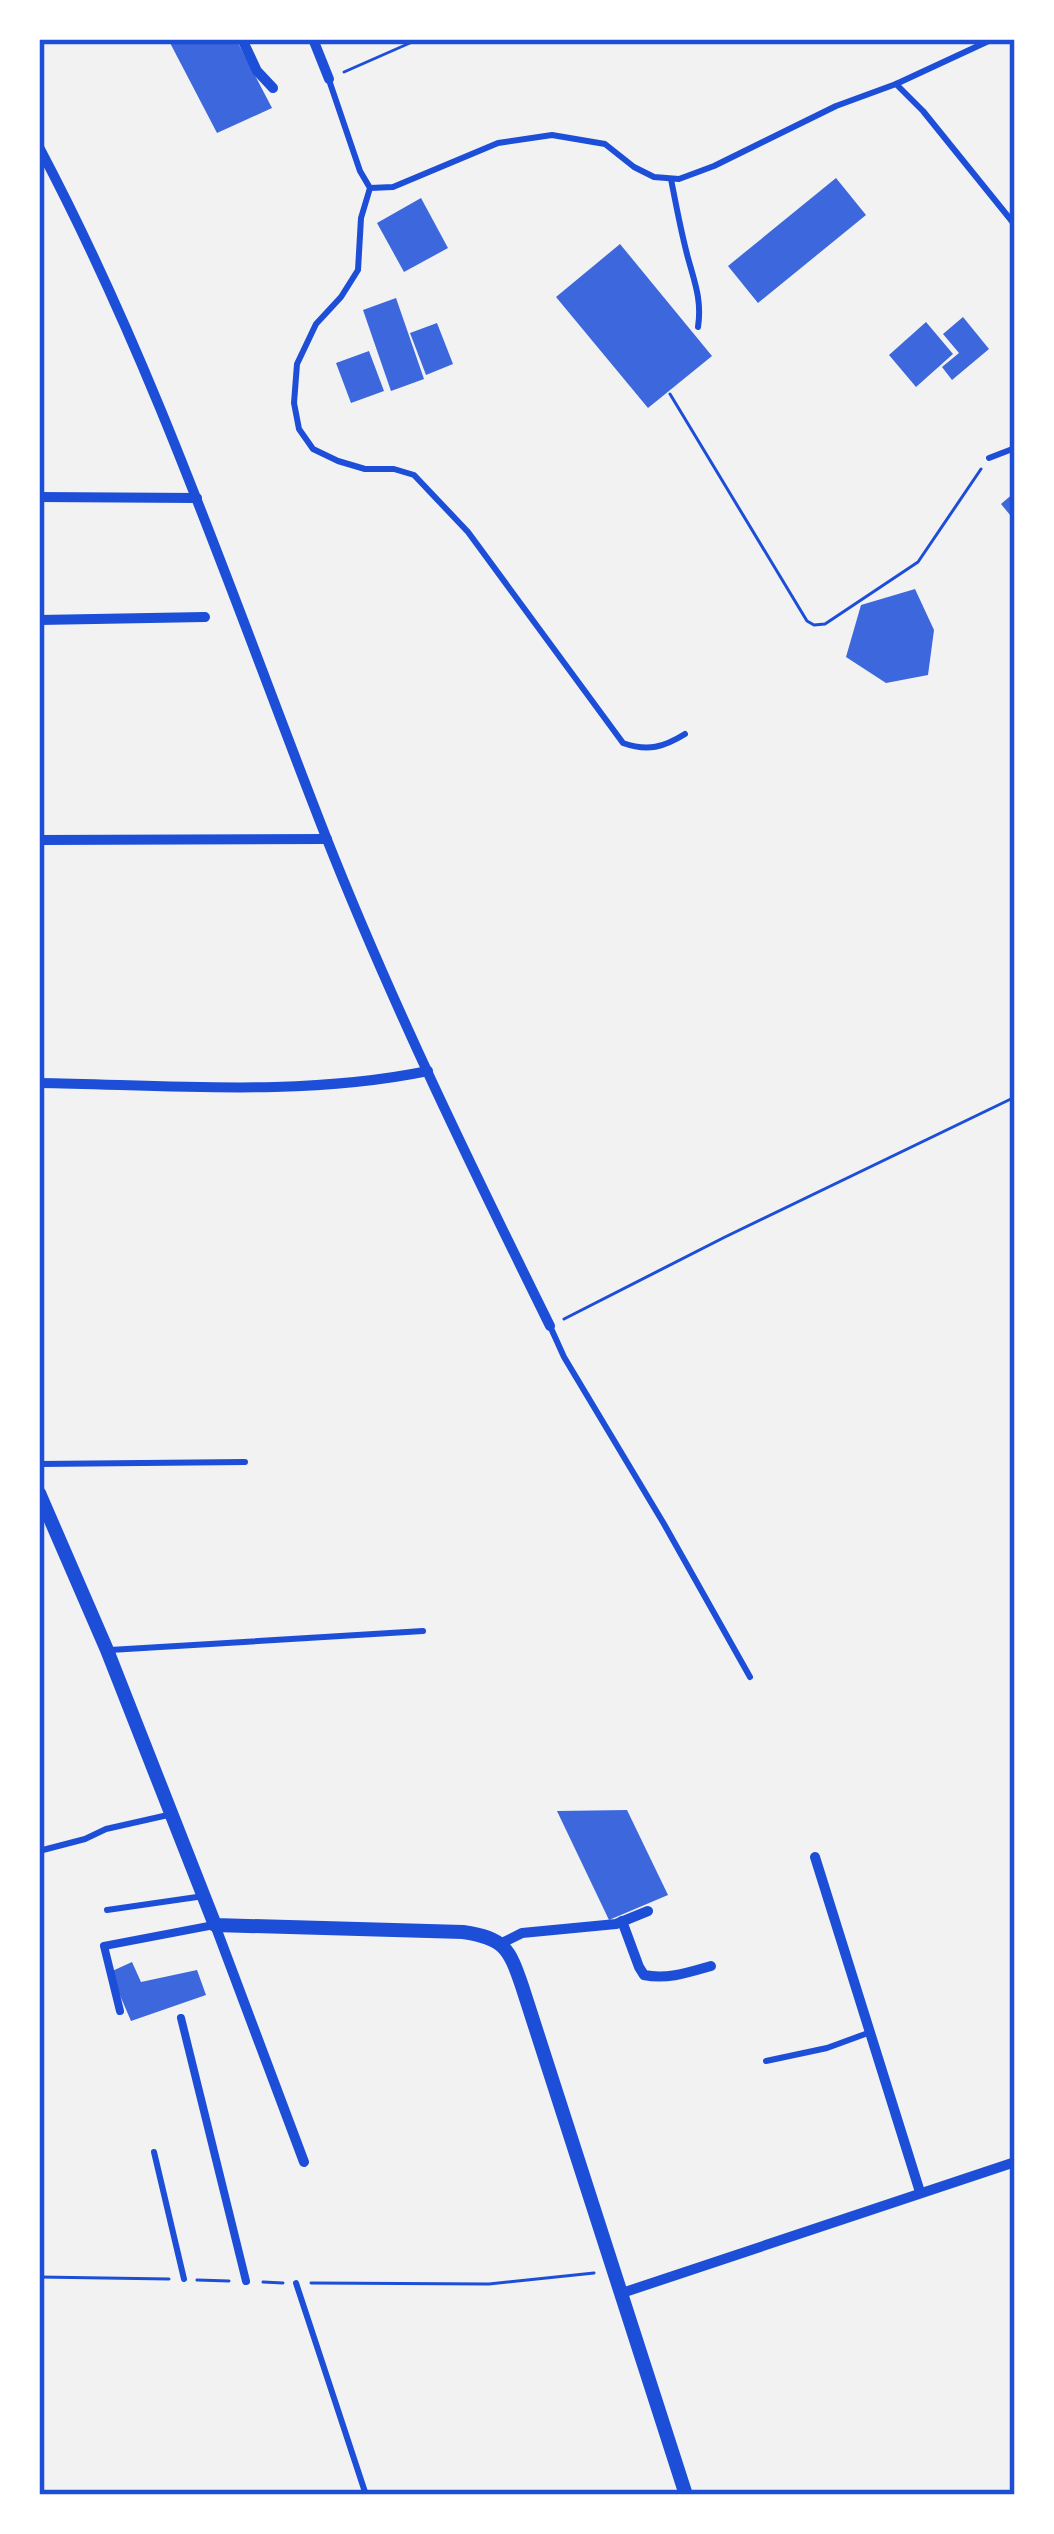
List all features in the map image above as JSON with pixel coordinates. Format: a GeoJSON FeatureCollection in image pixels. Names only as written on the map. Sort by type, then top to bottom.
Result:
{"type":"FeatureCollection","features":[{"type":"Feature","properties":{"kind":"street"},"geometry":{"type":"LineString","coordinates":[[242,39],[257,71],[273,88]]}},
{"type":"Feature","properties":{"kind":"street"},"geometry":{"type":"LineString","coordinates":[[313,39],[329,79]]}},
{"type":"Feature","properties":{"kind":"street"},"geometry":{"type":"LineString","coordinates":[[39,147],[131,338],[327,839],[457,1137],[550,1326]]}},
{"type":"Feature","properties":{"kind":"street"},"geometry":{"type":"LineString","coordinates":[[39,497],[197,497]]}},
{"type":"Feature","properties":{"kind":"street"},"geometry":{"type":"LineString","coordinates":[[39,620],[205,617]]}},
{"type":"Feature","properties":{"kind":"street"},"geometry":{"type":"LineString","coordinates":[[39,840],[327,839]]}},
{"type":"Feature","properties":{"kind":"street"},"geometry":{"type":"LineString","coordinates":[[39,1083],[322,1084],[428,1071]]}},
{"type":"Feature","properties":{"kind":"street"},"geometry":{"type":"LineString","coordinates":[[39,1493],[172,1814],[304,2162]]}},
{"type":"Feature","properties":{"kind":"street"},"geometry":{"type":"LineString","coordinates":[[815,1857],[920,2192]]}},
{"type":"Feature","properties":{"kind":"street"},"geometry":{"type":"LineString","coordinates":[[502,1943],[522,1933],[608,1926],[647,1910]]}},
{"type":"Feature","properties":{"kind":"street"},"geometry":{"type":"LineString","coordinates":[[622,1921],[644,1975],[657,1978],[711,1966]]}},
{"type":"Feature","properties":{"kind":"street"},"geometry":{"type":"LineString","coordinates":[[120,2011],[104,1946],[215,1925],[463,1932],[502,1943],[522,1986],[686,2495]]}},
{"type":"Feature","properties":{"kind":"street"},"geometry":{"type":"LineString","coordinates":[[182,2018],[246,2281]]}},
{"type":"Feature","properties":{"kind":"street"},"geometry":{"type":"LineString","coordinates":[[622,2293],[1015,2162]]}},
{"type":"Feature","properties":{"kind":"lane"},"geometry":{"type":"LineString","coordinates":[[370,188],[393,187],[498,143],[553,134],[605,144],[654,177],[679,178],[992,39]]}},
{"type":"Feature","properties":{"kind":"lane"},"geometry":{"type":"LineString","coordinates":[[329,79],[370,188],[361,218],[358,270],[316,324],[297,364],[298,429],[313,449],[338,461],[414,475],[468,532],[623,743],[664,747],[685,734]]}},
{"type":"Feature","properties":{"kind":"lane"},"geometry":{"type":"LineString","coordinates":[[896,84],[1015,225]]}},
{"type":"Feature","properties":{"kind":"lane"},"geometry":{"type":"LineString","coordinates":[[671,178],[699,290],[698,327]]}},
{"type":"Feature","properties":{"kind":"lane"},"geometry":{"type":"LineString","coordinates":[[989,458],[1015,448]]}},
{"type":"Feature","properties":{"kind":"lane"},"geometry":{"type":"LineString","coordinates":[[550,1326],[563,1357],[750,1677]]}},
{"type":"Feature","properties":{"kind":"lane"},"geometry":{"type":"LineString","coordinates":[[39,1464],[245,1462]]}},
{"type":"Feature","properties":{"kind":"lane"},"geometry":{"type":"LineString","coordinates":[[106,1650],[423,1631]]}},
{"type":"Feature","properties":{"kind":"lane"},"geometry":{"type":"LineString","coordinates":[[39,1851],[172,1814]]}},
{"type":"Feature","properties":{"kind":"lane"},"geometry":{"type":"LineString","coordinates":[[107,1910],[204,1896]]}},
{"type":"Feature","properties":{"kind":"lane"},"geometry":{"type":"LineString","coordinates":[[766,2061],[827,2048],[871,2032]]}},
{"type":"Feature","properties":{"kind":"lane"},"geometry":{"type":"LineString","coordinates":[[154,2152],[184,2279]]}},
{"type":"Feature","properties":{"kind":"lane"},"geometry":{"type":"LineString","coordinates":[[296,2283],[366,2495]]}},
{"type":"Feature","properties":{"kind":"path"},"geometry":{"type":"LineString","coordinates":[[329,79],[419,39]]}},
{"type":"Feature","properties":{"kind":"path"},"geometry":{"type":"LineString","coordinates":[[670,394],[806,620],[814,626],[825,624],[918,562],[989,458]]}},
{"type":"Feature","properties":{"kind":"path"},"geometry":{"type":"LineString","coordinates":[[550,1326],[1015,1097]]}},
{"type":"Feature","properties":{"kind":"path"},"geometry":{"type":"LineString","coordinates":[[39,2277],[489,2284],[614,2270]]}},
{"type":"Feature","properties":{"kind":"building"},"geometry":{"type":"Polygon","coordinates":[[[168,39],[236,39],[272,108],[217,133],[168,39]]]}},
{"type":"Feature","properties":{"kind":"building"},"geometry":{"type":"Polygon","coordinates":[[[836,178],[866,215],[758,303],[728,266],[836,178]]]}},
{"type":"Feature","properties":{"kind":"building"},"geometry":{"type":"Polygon","coordinates":[[[421,198],[448,248],[404,272],[377,223],[421,198]]]}},
{"type":"Feature","properties":{"kind":"building"},"geometry":{"type":"Polygon","coordinates":[[[620,244],[712,356],[648,408],[556,297],[620,244]]]}},
{"type":"Feature","properties":{"kind":"building"},"geometry":{"type":"Polygon","coordinates":[[[396,298],[424,379],[391,391],[363,310],[396,298]]]}},
{"type":"Feature","properties":{"kind":"building"},"geometry":{"type":"Polygon","coordinates":[[[963,317],[989,349],[952,380],[942,367],[959,353],[943,334],[963,317]]]}},
{"type":"Feature","properties":{"kind":"building"},"geometry":{"type":"Polygon","coordinates":[[[926,322],[953,354],[916,387],[889,355],[926,322]]]}},
{"type":"Feature","properties":{"kind":"building"},"geometry":{"type":"Polygon","coordinates":[[[437,323],[453,364],[426,375],[410,333],[437,323]]]}},
{"type":"Feature","properties":{"kind":"building"},"geometry":{"type":"Polygon","coordinates":[[[369,351],[384,391],[351,403],[336,363],[369,351]]]}},
{"type":"Feature","properties":{"kind":"building"},"geometry":{"type":"Polygon","coordinates":[[[1015,492],[1015,521],[1001,504],[1015,492]]]}},
{"type":"Feature","properties":{"kind":"building"},"geometry":{"type":"Polygon","coordinates":[[[915,589],[934,630],[928,675],[886,683],[846,657],[861,605],[915,589]]]}},
{"type":"Feature","properties":{"kind":"building"},"geometry":{"type":"Polygon","coordinates":[[[627,1810],[668,1895],[609,1920],[557,1811],[627,1810]]]}},
{"type":"Feature","properties":{"kind":"building"},"geometry":{"type":"Polygon","coordinates":[[[132,1962],[141,1982],[197,1970],[206,1995],[131,2021],[110,1972],[132,1962]]]}}]}
